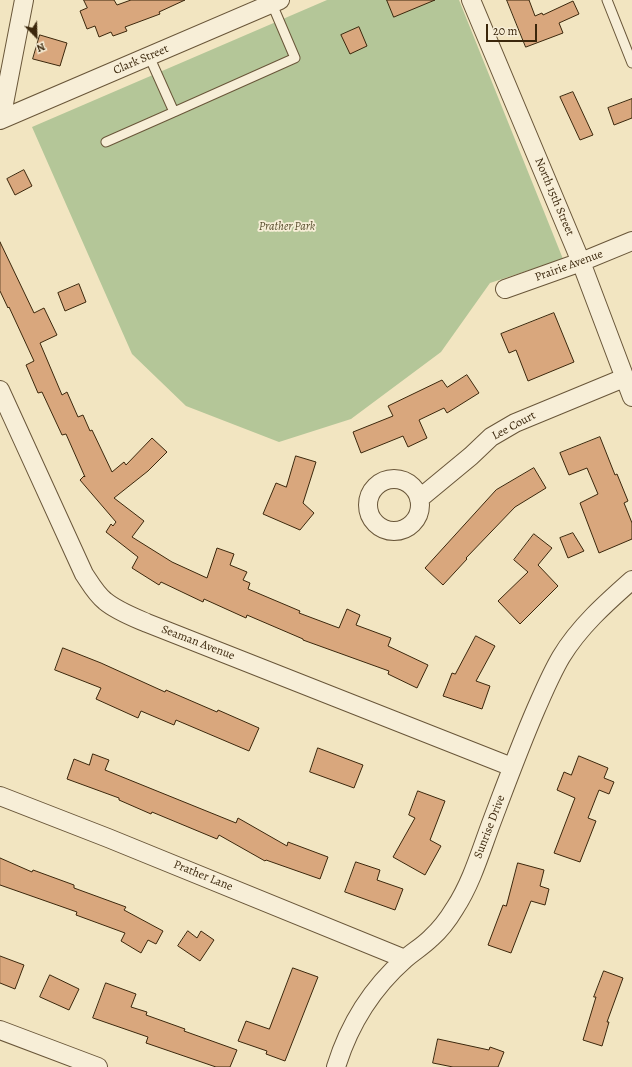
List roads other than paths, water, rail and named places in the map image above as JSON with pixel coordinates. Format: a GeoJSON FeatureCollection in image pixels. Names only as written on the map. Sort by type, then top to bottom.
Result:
{"type":"FeatureCollection","features":[{"type":"Feature","properties":{"kind":"street"},"geometry":{"type":"LineString","coordinates":[[1,120],[24,0]]}},
{"type":"Feature","properties":{"kind":"street","name":"North 15th Street"},"geometry":{"type":"LineString","coordinates":[[471,0],[581,262],[632,397]]}},
{"type":"Feature","properties":{"kind":"street","name":"Clark Street"},"geometry":{"type":"LineString","coordinates":[[1,120],[276,2]]}},
{"type":"Feature","properties":{"kind":"street","name":"Prairie Avenue"},"geometry":{"type":"LineString","coordinates":[[505,289],[581,262],[632,241]]}},
{"type":"Feature","properties":{"kind":"street","name":"Lee Court"},"geometry":{"type":"LineString","coordinates":[[419,499],[471,456],[491,437],[509,426],[624,378]]}},
{"type":"Feature","properties":{"kind":"street","name":"Seaman Avenue"},"geometry":{"type":"LineString","coordinates":[[0,390],[84,574],[93,588],[104,600],[123,612],[147,623],[512,768]]}},
{"type":"Feature","properties":{"kind":"street","name":"Sunrise Drive"},"geometry":{"type":"LineString","coordinates":[[336,1067],[343,1045],[351,1028],[383,980],[405,959],[432,938],[456,907],[469,881],[512,768],[549,678],[561,656],[586,623],[632,580]]}},
{"type":"Feature","properties":{"kind":"street","name":"Prather Lane"},"geometry":{"type":"LineString","coordinates":[[0,796],[108,838],[405,959]]}},
{"type":"Feature","properties":{"kind":"street"},"geometry":{"type":"LineString","coordinates":[[0,1030],[98,1067]]}},
{"type":"Feature","properties":{"kind":"lane"},"geometry":{"type":"LineString","coordinates":[[607,0],[632,63]]}},
{"type":"Feature","properties":{"kind":"lane"},"geometry":{"type":"LineString","coordinates":[[106,142],[295,58],[276,2]]}},
{"type":"Feature","properties":{"kind":"lane"},"geometry":{"type":"LineString","coordinates":[[149,56],[174,112]]}},
{"type":"Feature","properties":{"kind":"park label","name":"Prather Park"},"geometry":{"type":"Point","coordinates":[287,227]}}]}
